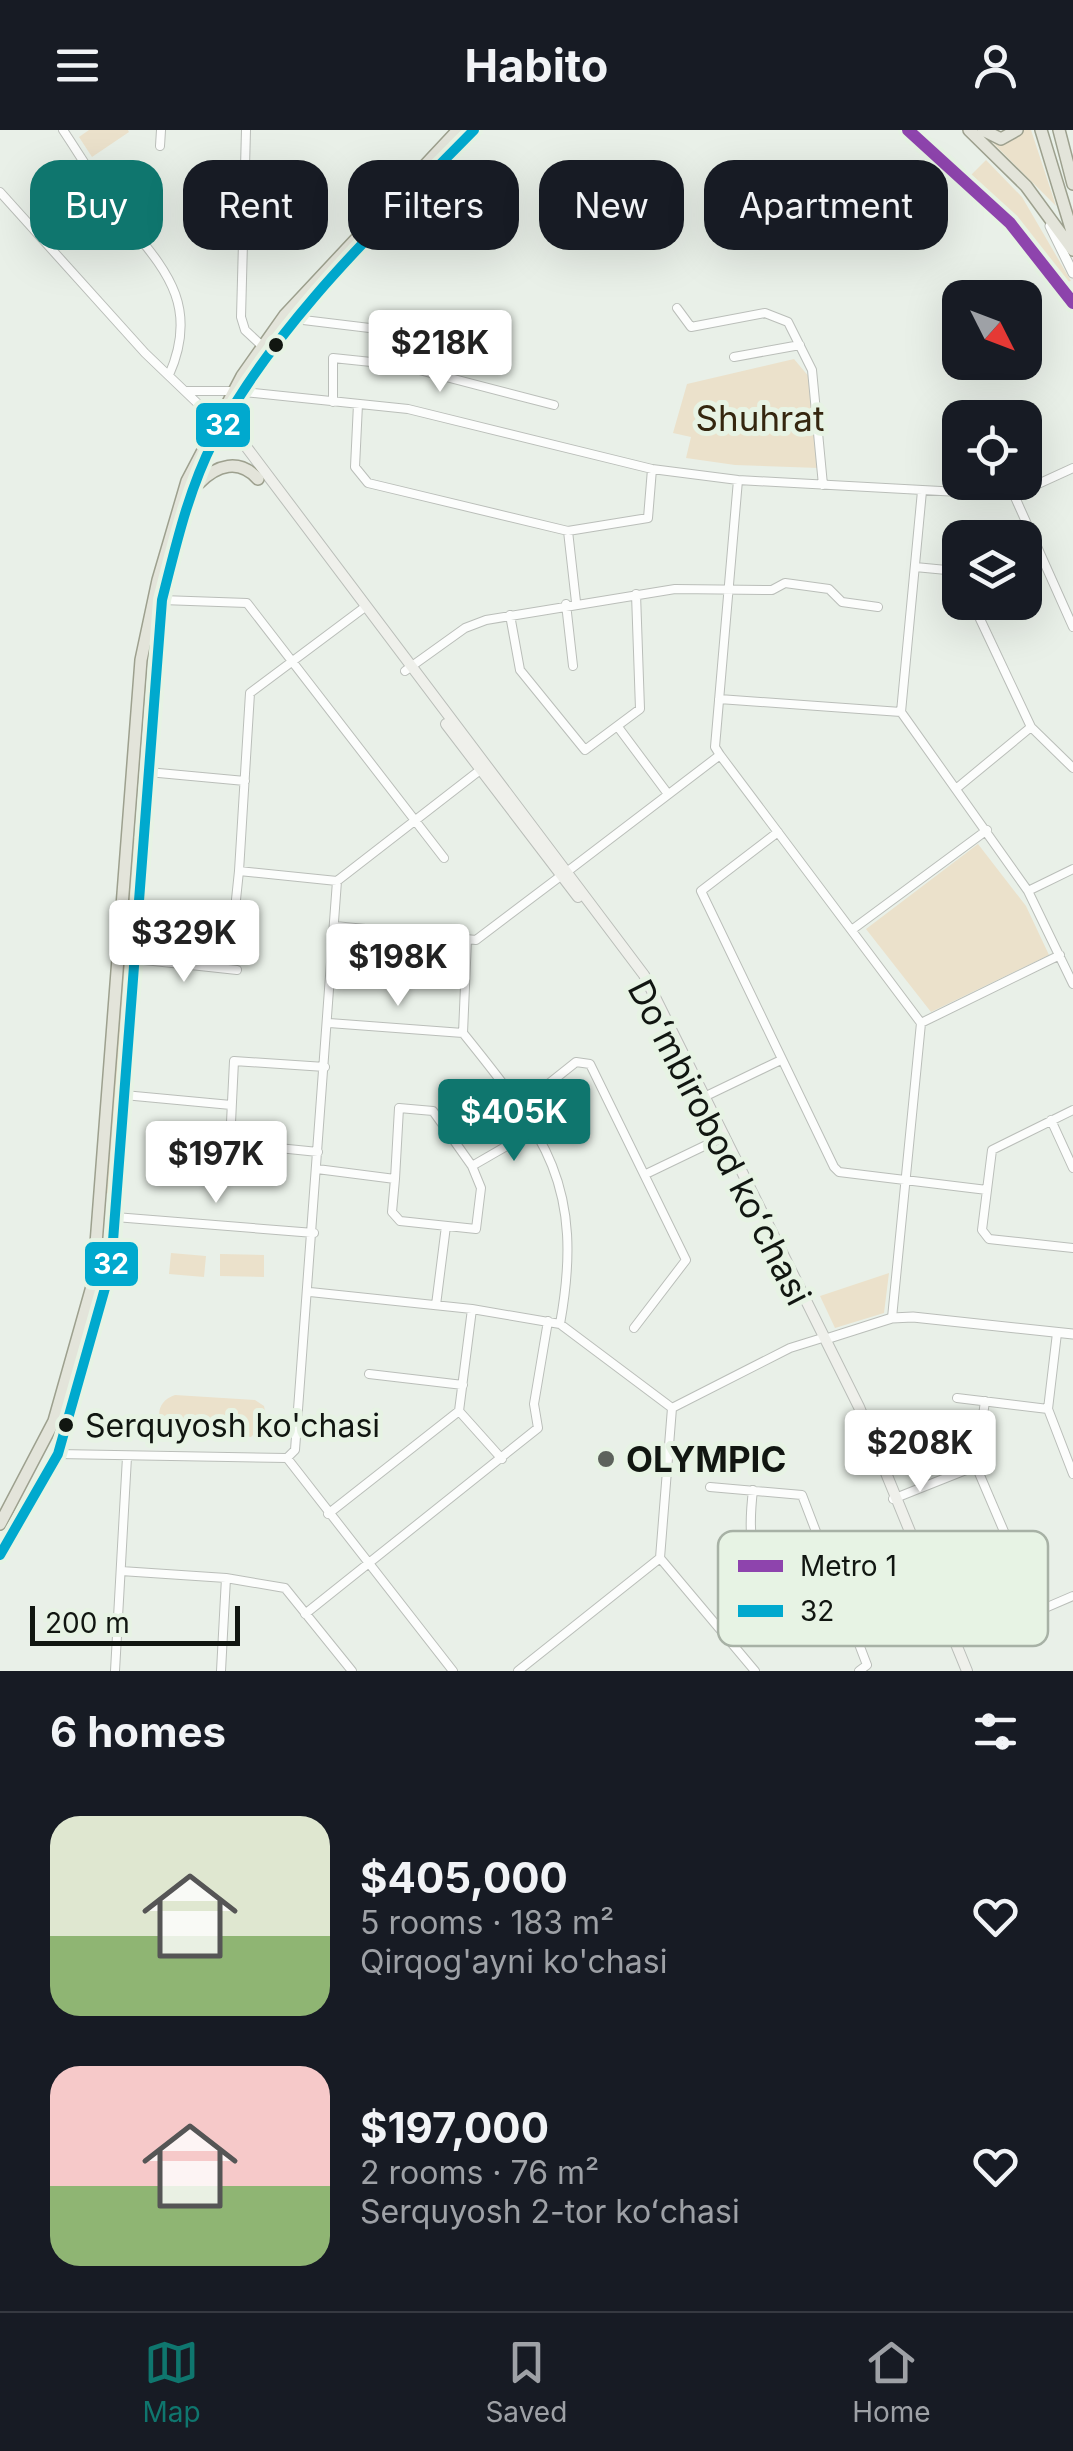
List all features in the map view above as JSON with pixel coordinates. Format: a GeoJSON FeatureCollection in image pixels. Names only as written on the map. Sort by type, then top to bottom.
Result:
{"type":"FeatureCollection","features":[{"type":"Feature","properties":{"kind":"main road"},"geometry":{"type":"LineString","coordinates":[[238,392],[262,346],[458,130]]}},
{"type":"Feature","properties":{"kind":"main road"},"geometry":{"type":"LineString","coordinates":[[0,1524],[36,1462],[61,1402],[88,1306],[101,1199],[141,660],[179,503],[220,419],[295,319],[474,130]]}},
{"type":"Feature","properties":{"kind":"main road"},"geometry":{"type":"LineString","coordinates":[[969,130],[1038,201],[1073,250]]}},
{"type":"Feature","properties":{"kind":"main road"},"geometry":{"type":"LineString","coordinates":[[983,130],[1000,139],[1017,130]]}},
{"type":"Feature","properties":{"kind":"main road"},"geometry":{"type":"LineString","coordinates":[[1040,130],[1073,234]]}},
{"type":"Feature","properties":{"kind":"main road"},"geometry":{"type":"LineString","coordinates":[[1058,130],[1073,184]]}},
{"type":"Feature","properties":{"kind":"main road"},"geometry":{"type":"LineString","coordinates":[[0,1555],[4,1540],[58,1454],[76,1405],[107,1291],[162,600],[190,495],[220,419]]}},
{"type":"Feature","properties":{"kind":"main road","name":"Doʻmbirobod koʻchasi"},"geometry":{"type":"LineString","coordinates":[[220,419],[237,434],[362,609]]}},
{"type":"Feature","properties":{"kind":"main road","name":"Doʻmbirobod koʻchasi"},"geometry":{"type":"LineString","coordinates":[[220,419],[258,478],[565,873],[640,979],[704,1097],[909,1531]]}},
{"type":"Feature","properties":{"kind":"main road"},"geometry":{"type":"LineString","coordinates":[[190,495],[210,474],[229,466],[245,467],[258,478]]}},
{"type":"Feature","properties":{"kind":"main road"},"geometry":{"type":"LineString","coordinates":[[130,832],[145,832]]}},
{"type":"Feature","properties":{"kind":"main road"},"geometry":{"type":"LineString","coordinates":[[101,1199],[108,1205],[116,1200]]}},
{"type":"Feature","properties":{"kind":"main road"},"geometry":{"type":"LineString","coordinates":[[61,1402],[76,1405]]}},
{"type":"Feature","properties":{"kind":"main road","name":"Doʻmbirobod koʻchasi"},"geometry":{"type":"LineString","coordinates":[[954,1646],[964,1671]]}},
{"type":"Feature","properties":{"kind":"street"},"geometry":{"type":"LineString","coordinates":[[63,130],[111,202],[162,265],[179,296],[181,338],[170,375]]}},
{"type":"Feature","properties":{"kind":"street"},"geometry":{"type":"LineString","coordinates":[[160,130],[160,146]]}},
{"type":"Feature","properties":{"kind":"street"},"geometry":{"type":"LineString","coordinates":[[246,130],[241,317],[246,330],[262,346]]}},
{"type":"Feature","properties":{"kind":"street"},"geometry":{"type":"LineString","coordinates":[[0,192],[170,375],[220,419]]}},
{"type":"Feature","properties":{"kind":"street"},"geometry":{"type":"LineString","coordinates":[[1038,201],[1073,272]]}},
{"type":"Feature","properties":{"kind":"street"},"geometry":{"type":"LineString","coordinates":[[677,308],[691,327],[778,314],[788,322],[812,370],[823,485]]}},
{"type":"Feature","properties":{"kind":"street"},"geometry":{"type":"LineString","coordinates":[[295,319],[469,340]]}},
{"type":"Feature","properties":{"kind":"street"},"geometry":{"type":"LineString","coordinates":[[734,357],[800,345]]}},
{"type":"Feature","properties":{"kind":"street"},"geometry":{"type":"LineString","coordinates":[[333,402],[333,358],[400,365],[554,404]]}},
{"type":"Feature","properties":{"kind":"street"},"geometry":{"type":"LineString","coordinates":[[187,391],[238,392],[408,409],[652,468],[738,480],[942,492]]}},
{"type":"Feature","properties":{"kind":"street"},"geometry":{"type":"LineString","coordinates":[[358,404],[355,467],[368,483],[568,531],[648,518],[652,468]]}},
{"type":"Feature","properties":{"kind":"street"},"geometry":{"type":"LineString","coordinates":[[1042,482],[1073,468]]}},
{"type":"Feature","properties":{"kind":"street"},"geometry":{"type":"LineString","coordinates":[[738,480],[715,748],[921,1023],[892,1318]]}},
{"type":"Feature","properties":{"kind":"street"},"geometry":{"type":"LineString","coordinates":[[922,491],[901,712],[1028,891],[1073,984]]}},
{"type":"Feature","properties":{"kind":"street"},"geometry":{"type":"LineString","coordinates":[[1016,500],[1073,626]]}},
{"type":"Feature","properties":{"kind":"street"},"geometry":{"type":"LineString","coordinates":[[568,531],[573,666]]}},
{"type":"Feature","properties":{"kind":"street"},"geometry":{"type":"LineString","coordinates":[[915,566],[942,569]]}},
{"type":"Feature","properties":{"kind":"street"},"geometry":{"type":"LineString","coordinates":[[408,668],[469,626],[571,603],[636,594],[772,590],[785,583],[828,589],[842,602],[878,607]]}},
{"type":"Feature","properties":{"kind":"street"},"geometry":{"type":"LineString","coordinates":[[510,615],[520,670],[585,750],[640,709],[636,594]]}},
{"type":"Feature","properties":{"kind":"street"},"geometry":{"type":"LineString","coordinates":[[162,600],[247,603],[444,858]]}},
{"type":"Feature","properties":{"kind":"street"},"geometry":{"type":"LineString","coordinates":[[235,909],[250,693],[362,609]]}},
{"type":"Feature","properties":{"kind":"street"},"geometry":{"type":"LineString","coordinates":[[980,620],[1031,728],[1073,768]]}},
{"type":"Feature","properties":{"kind":"street"},"geometry":{"type":"LineString","coordinates":[[719,700],[901,712]]}},
{"type":"Feature","properties":{"kind":"street"},"geometry":{"type":"LineString","coordinates":[[618,727],[668,794]]}},
{"type":"Feature","properties":{"kind":"street"},"geometry":{"type":"LineString","coordinates":[[957,788],[1031,728]]}},
{"type":"Feature","properties":{"kind":"street"},"geometry":{"type":"LineString","coordinates":[[336,926],[476,940],[720,755]]}},
{"type":"Feature","properties":{"kind":"street"},"geometry":{"type":"LineString","coordinates":[[239,871],[337,881],[484,768]]}},
{"type":"Feature","properties":{"kind":"street"},"geometry":{"type":"LineString","coordinates":[[148,772],[245,781]]}},
{"type":"Feature","properties":{"kind":"street"},"geometry":{"type":"LineString","coordinates":[[853,929],[986,830]]}},
{"type":"Feature","properties":{"kind":"street"},"geometry":{"type":"LineString","coordinates":[[778,832],[701,891],[834,1167],[840,1172],[987,1190]]}},
{"type":"Feature","properties":{"kind":"street"},"geometry":{"type":"LineString","coordinates":[[1028,891],[1073,870]]}},
{"type":"Feature","properties":{"kind":"street"},"geometry":{"type":"LineString","coordinates":[[58,1454],[287,1458],[295,1450],[310,1292],[337,881]]}},
{"type":"Feature","properties":{"kind":"street"},"geometry":{"type":"LineString","coordinates":[[467,939],[463,1033],[522,1105],[566,1204],[567,1286],[560,1324]]}},
{"type":"Feature","properties":{"kind":"street"},"geometry":{"type":"LineString","coordinates":[[921,1023],[1060,955]]}},
{"type":"Feature","properties":{"kind":"street"},"geometry":{"type":"LineString","coordinates":[[134,959],[237,970]]}},
{"type":"Feature","properties":{"kind":"street"},"geometry":{"type":"LineString","coordinates":[[329,1023],[463,1033]]}},
{"type":"Feature","properties":{"kind":"street"},"geometry":{"type":"LineString","coordinates":[[704,1097],[780,1060]]}},
{"type":"Feature","properties":{"kind":"street"},"geometry":{"type":"LineString","coordinates":[[318,1152],[230,1143],[234,1061],[325,1068]]}},
{"type":"Feature","properties":{"kind":"street"},"geometry":{"type":"LineString","coordinates":[[522,1105],[576,1062],[587,1062],[646,1174],[686,1260],[634,1328]]}},
{"type":"Feature","properties":{"kind":"street"},"geometry":{"type":"LineString","coordinates":[[124,1094],[231,1104]]}},
{"type":"Feature","properties":{"kind":"street"},"geometry":{"type":"LineString","coordinates":[[400,1108],[433,1111],[472,1166],[481,1188],[476,1229],[397,1219],[392,1212],[400,1108]]}},
{"type":"Feature","properties":{"kind":"street"},"geometry":{"type":"LineString","coordinates":[[1073,1110],[995,1146],[982,1230],[986,1238],[1073,1248]]}},
{"type":"Feature","properties":{"kind":"street"},"geometry":{"type":"LineString","coordinates":[[1051,1120],[1073,1168]]}},
{"type":"Feature","properties":{"kind":"street"},"geometry":{"type":"LineString","coordinates":[[472,1166],[536,1130]]}},
{"type":"Feature","properties":{"kind":"street"},"geometry":{"type":"LineString","coordinates":[[646,1174],[722,1137]]}},
{"type":"Feature","properties":{"kind":"street"},"geometry":{"type":"LineString","coordinates":[[317,1170],[395,1178]]}},
{"type":"Feature","properties":{"kind":"street"},"geometry":{"type":"LineString","coordinates":[[115,1217],[314,1232]]}},
{"type":"Feature","properties":{"kind":"street"},"geometry":{"type":"LineString","coordinates":[[436,1305],[446,1226]]}},
{"type":"Feature","properties":{"kind":"street"},"geometry":{"type":"LineString","coordinates":[[310,1292],[472,1309],[560,1324],[672,1408]]}},
{"type":"Feature","properties":{"kind":"street"},"geometry":{"type":"LineString","coordinates":[[328,1514],[459,1411],[472,1309]]}},
{"type":"Feature","properties":{"kind":"street"},"geometry":{"type":"LineString","coordinates":[[672,1408],[820,1339],[892,1318],[937,1318],[1073,1334]]}},
{"type":"Feature","properties":{"kind":"street"},"geometry":{"type":"LineString","coordinates":[[305,1614],[538,1428],[534,1404],[548,1321]]}},
{"type":"Feature","properties":{"kind":"street"},"geometry":{"type":"LineString","coordinates":[[1057,1332],[1048,1409],[1073,1474]]}},
{"type":"Feature","properties":{"kind":"street"},"geometry":{"type":"LineString","coordinates":[[369,1374],[463,1385]]}},
{"type":"Feature","properties":{"kind":"street"},"geometry":{"type":"LineString","coordinates":[[957,1398],[1048,1409]]}},
{"type":"Feature","properties":{"kind":"street"},"geometry":{"type":"LineString","coordinates":[[985,1402],[976,1466],[1004,1531]]}},
{"type":"Feature","properties":{"kind":"street"},"geometry":{"type":"LineString","coordinates":[[672,1408],[660,1558],[718,1627]]}},
{"type":"Feature","properties":{"kind":"street"},"geometry":{"type":"LineString","coordinates":[[459,1411],[502,1458]]}},
{"type":"Feature","properties":{"kind":"street"},"geometry":{"type":"LineString","coordinates":[[114,1671],[127,1457]]}},
{"type":"Feature","properties":{"kind":"street"},"geometry":{"type":"LineString","coordinates":[[287,1458],[453,1671]]}},
{"type":"Feature","properties":{"kind":"street"},"geometry":{"type":"LineString","coordinates":[[896,1498],[976,1466]]}},
{"type":"Feature","properties":{"kind":"street"},"geometry":{"type":"LineString","coordinates":[[710,1487],[802,1495],[816,1531]]}},
{"type":"Feature","properties":{"kind":"street"},"geometry":{"type":"LineString","coordinates":[[749,1531],[753,1490]]}},
{"type":"Feature","properties":{"kind":"street"},"geometry":{"type":"LineString","coordinates":[[518,1671],[660,1558]]}},
{"type":"Feature","properties":{"kind":"street"},"geometry":{"type":"LineString","coordinates":[[120,1570],[226,1578],[284,1588],[352,1671]]}},
{"type":"Feature","properties":{"kind":"street"},"geometry":{"type":"LineString","coordinates":[[221,1671],[226,1578]]}},
{"type":"Feature","properties":{"kind":"street"},"geometry":{"type":"LineString","coordinates":[[1048,1607],[1073,1596]]}},
{"type":"Feature","properties":{"kind":"street"},"geometry":{"type":"LineString","coordinates":[[734,1646],[755,1671]]}},
{"type":"Feature","properties":{"kind":"street"},"geometry":{"type":"LineString","coordinates":[[858,1671],[866,1665],[859,1646]]}},
{"type":"Feature","properties":{"kind":"green space"},"geometry":{"type":"Polygon","coordinates":[[[89,130],[129,132],[92,157],[79,137],[89,130]]]}},
{"type":"Feature","properties":{"kind":"green space"},"geometry":{"type":"Polygon","coordinates":[[[1022,130],[1031,130],[1056,206],[992,142],[1012,141],[1022,130]]]}},
{"type":"Feature","properties":{"kind":"green space"},"geometry":{"type":"Polygon","coordinates":[[[986,160],[1022,197],[1071,281],[1048,287],[1023,236],[969,177],[986,160]]]}},
{"type":"Feature","properties":{"kind":"green space","name":"Shuhrat"},"geometry":{"type":"Polygon","coordinates":[[[794,359],[810,378],[819,468],[735,465],[686,458],[691,437],[673,433],[687,384],[794,359]]]}},
{"type":"Feature","properties":{"kind":"green space"},"geometry":{"type":"Polygon","coordinates":[[[134,838],[138,838],[111,1194],[106,1193],[134,838]]]}},
{"type":"Feature","properties":{"kind":"green space"},"geometry":{"type":"Polygon","coordinates":[[[978,844],[1026,906],[1049,955],[931,1012],[866,929],[978,844]]]}},
{"type":"Feature","properties":{"kind":"green space"},"geometry":{"type":"Polygon","coordinates":[[[171,1253],[206,1256],[204,1277],[169,1274],[171,1253]]]}},
{"type":"Feature","properties":{"kind":"green space"},"geometry":{"type":"Polygon","coordinates":[[[220,1254],[264,1255],[264,1277],[220,1276],[220,1254]]]}},
{"type":"Feature","properties":{"kind":"green space"},"geometry":{"type":"Polygon","coordinates":[[[889,1273],[884,1313],[835,1328],[820,1296],[889,1273]]]}},
{"type":"Feature","properties":{"kind":"green space"},"geometry":{"type":"Polygon","coordinates":[[[175,1395],[255,1400],[264,1406],[267,1421],[251,1437],[170,1432],[161,1422],[159,1412],[164,1402],[175,1395]]]}},
{"type":"Feature","properties":{"kind":"metro line","name":"1"},"geometry":{"type":"LineString","coordinates":[[908,130],[1010,223],[1073,303]]}},
{"type":"Feature","properties":{"kind":"transit line","name":"32"},"geometry":{"type":"LineString","coordinates":[[0,1555],[58,1454],[111,1267],[162,600],[190,499],[214,440],[268,354],[367,239],[474,130]]}},
{"type":"Feature","properties":{"kind":"place","name":"Serquyosh ko'chasi"},"geometry":{"type":"Point","coordinates":[66,1425]}},
{"type":"Feature","properties":{"kind":"place","name":"OLYMPIC"},"geometry":{"type":"Point","coordinates":[606,1459]}}]}
